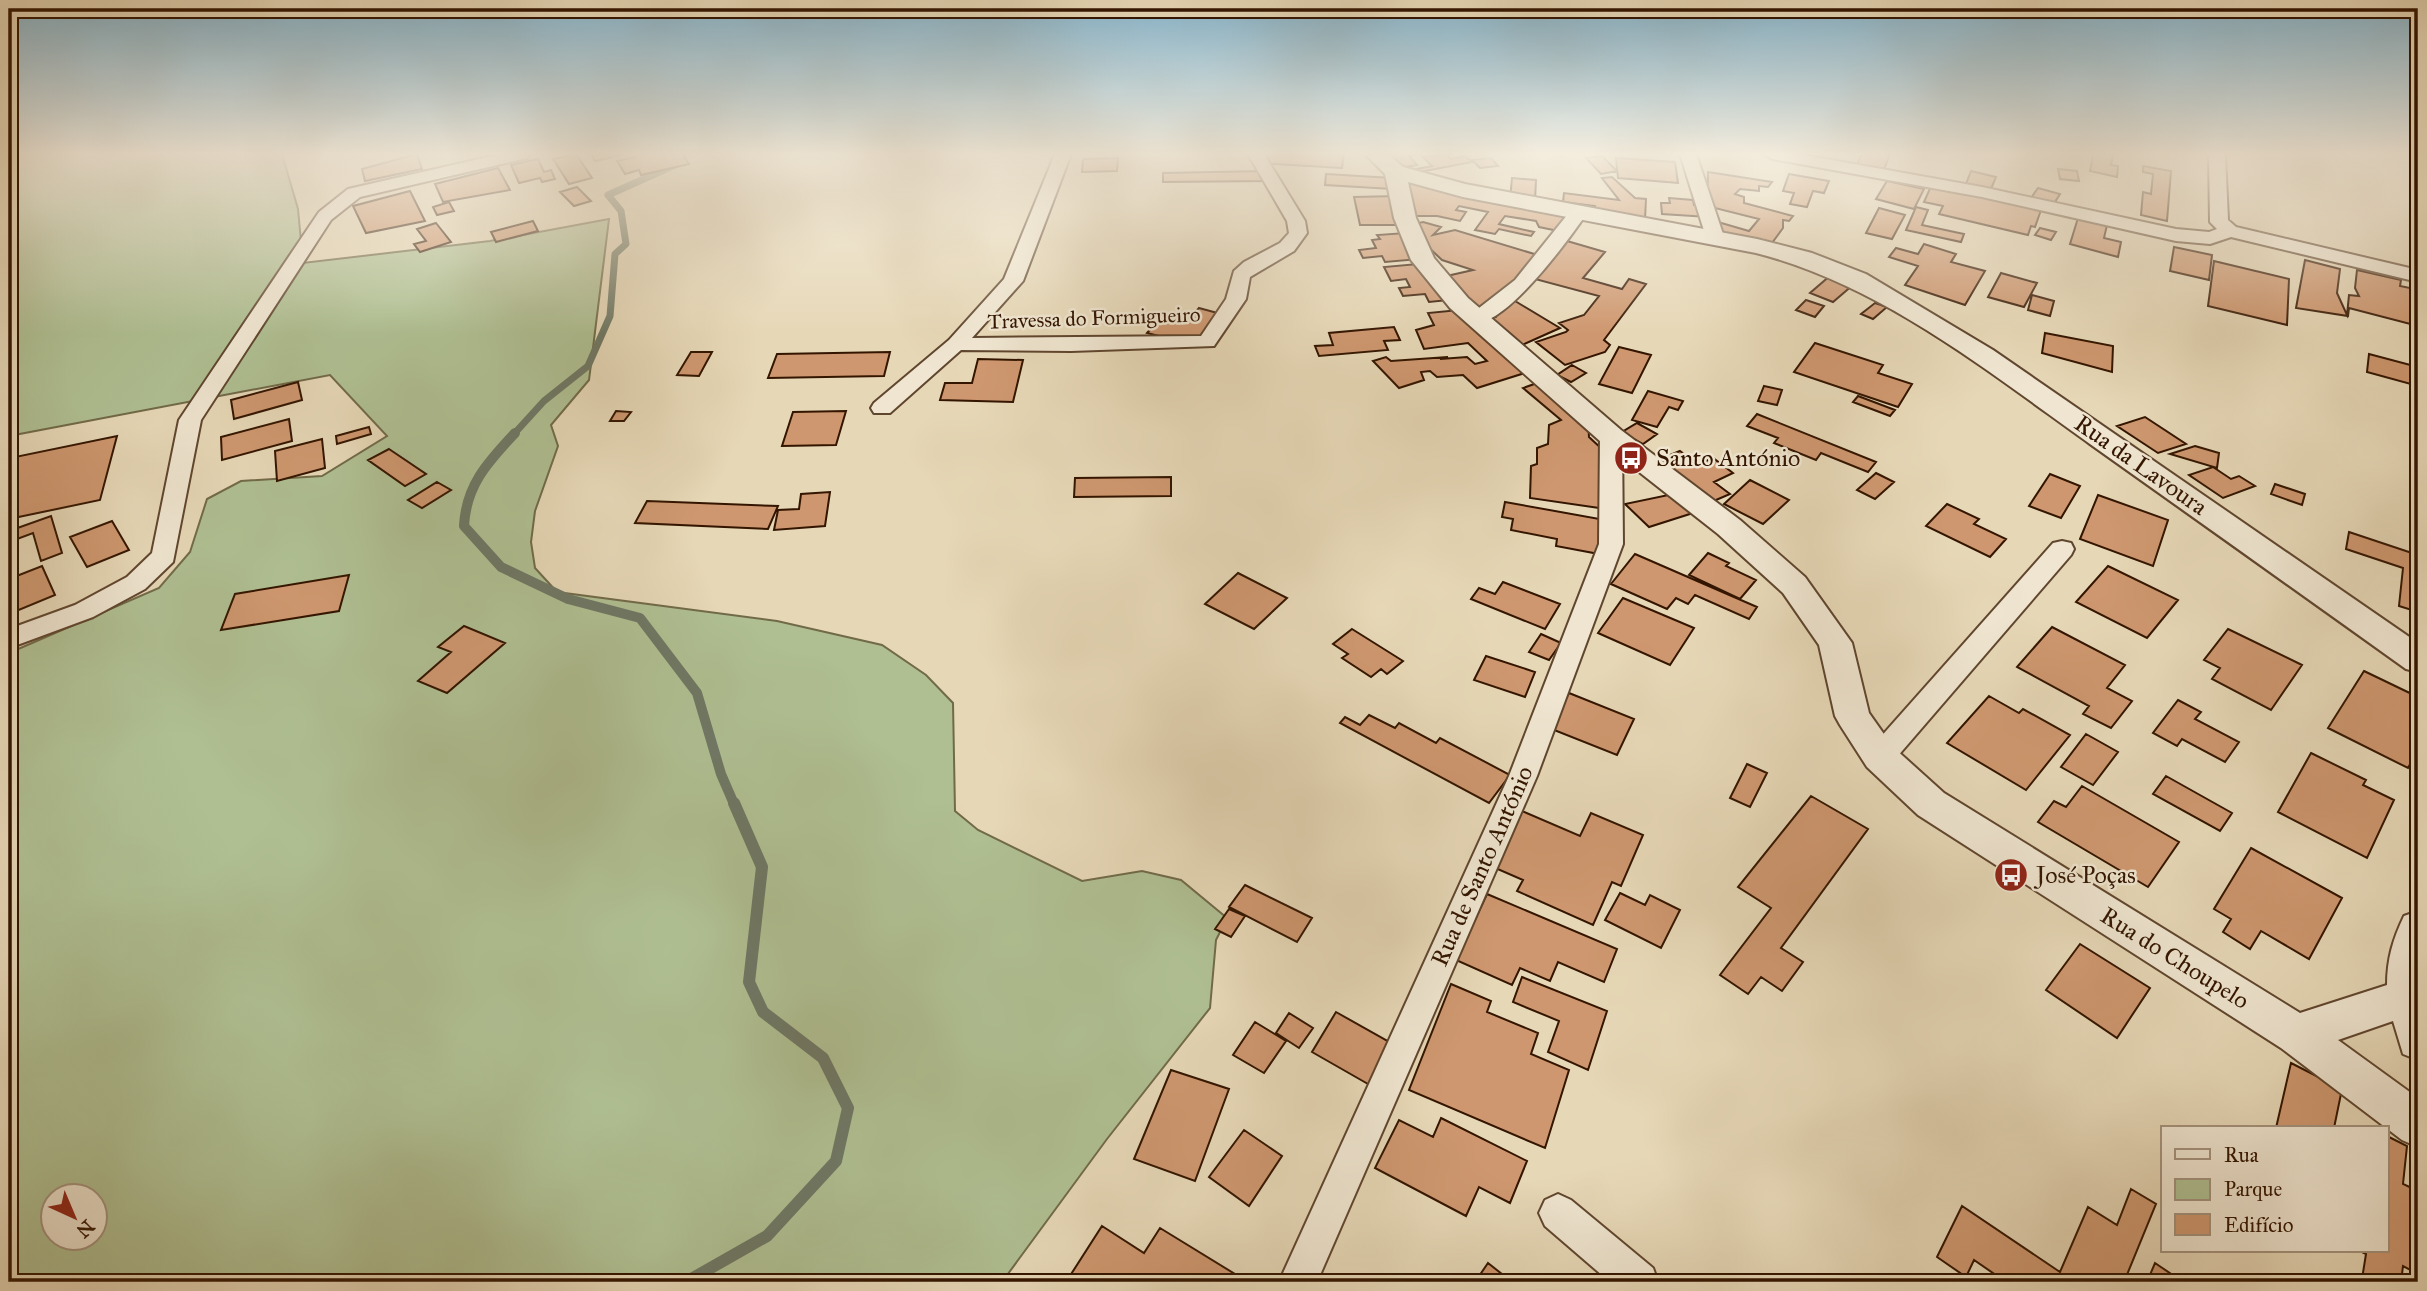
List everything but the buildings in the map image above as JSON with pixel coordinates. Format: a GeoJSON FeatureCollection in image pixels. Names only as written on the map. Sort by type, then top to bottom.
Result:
{"type":"FeatureCollection","features":[{"type":"Feature","properties":{"kind":"street"},"geometry":{"type":"LineString","coordinates":[[9,639],[84,611],[126,589],[164,556],[190,420],[256,316],[327,214]]}},
{"type":"Feature","properties":{"kind":"street"},"geometry":{"type":"LineString","coordinates":[[882,408],[956,344],[1013,281],[1039,214]]}},
{"type":"Feature","properties":{"kind":"street","name":"Travessa do Formigueiro"},"geometry":{"type":"LineString","coordinates":[[956,344],[1208,342],[1236,299],[1241,275],[1251,266],[1287,247],[1298,233],[1292,214]]}},
{"type":"Feature","properties":{"kind":"street","name":"Rua do Choupelo"},"geometry":{"type":"LineString","coordinates":[[1404,214],[1423,260],[1477,319],[1611,436],[1704,508],[1794,585],[1835,643],[1852,716],[1880,757],[1931,804],[2296,1034],[2418,1125]]}},
{"type":"Feature","properties":{"kind":"street"},"geometry":{"type":"LineString","coordinates":[[1477,319],[1521,284],[1577,214]]}},
{"type":"Feature","properties":{"kind":"street","name":"Rua da Lavoura"},"geometry":{"type":"LineString","coordinates":[[1585,214],[1714,237],[1804,258],[1857,279],[1984,356],[2418,660]]}},
{"type":"Feature","properties":{"kind":"street"},"geometry":{"type":"LineString","coordinates":[[1707,214],[1714,237]]}},
{"type":"Feature","properties":{"kind":"street"},"geometry":{"type":"LineString","coordinates":[[2082,214],[2176,235],[2210,238],[2230,231]]}},
{"type":"Feature","properties":{"kind":"street"},"geometry":{"type":"LineString","coordinates":[[2219,214],[2219,222],[2230,231],[2418,276]]}},
{"type":"Feature","properties":{"kind":"street","name":"Rua de Santo António"},"geometry":{"type":"LineString","coordinates":[[1297,1282],[1523,776],[1583,611],[1611,544],[1611,436]]}},
{"type":"Feature","properties":{"kind":"street"},"geometry":{"type":"LineString","coordinates":[[1880,757],[2062,550]]}},
{"type":"Feature","properties":{"kind":"street"},"geometry":{"type":"LineString","coordinates":[[2418,928],[2407,962],[2408,997],[2418,1040]]}},
{"type":"Feature","properties":{"kind":"street"},"geometry":{"type":"LineString","coordinates":[[2296,1034],[2408,997]]}},
{"type":"Feature","properties":{"kind":"street"},"geometry":{"type":"LineString","coordinates":[[1558,1213],[1639,1282]]}},
{"type":"Feature","properties":{"kind":"green space"},"geometry":{"type":"Polygon","coordinates":[[[9,214],[298,214],[303,263],[490,241],[609,219],[589,380],[551,425],[558,446],[535,511],[531,542],[535,568],[557,592],[777,621],[882,645],[926,675],[953,703],[955,811],[978,830],[1082,881],[1142,871],[1181,880],[1227,918],[1216,940],[1210,1008],[1107,1139],[1002,1282],[9,1282],[9,653],[159,588],[190,552],[207,499],[241,481],[322,476],[387,436],[330,375],[9,436],[9,214]]]}},
{"type":"Feature","properties":{"kind":"waterway"},"geometry":{"type":"LineString","coordinates":[[513,435],[544,401],[588,366],[610,316],[615,254],[626,244],[621,214]]}},
{"type":"Feature","properties":{"kind":"waterway"},"geometry":{"type":"LineString","coordinates":[[515,433],[480,475],[469,498],[464,526],[501,567],[568,599],[640,618],[697,693],[721,774],[734,804]]}},
{"type":"Feature","properties":{"kind":"waterway"},"geometry":{"type":"LineString","coordinates":[[686,1282],[767,1236],[836,1161],[848,1108],[823,1058],[763,1012],[749,982],[762,867],[734,803]]}},
{"type":"Feature","properties":{"kind":"place","name":"Santo António"},"geometry":{"type":"Point","coordinates":[1631,458]}},
{"type":"Feature","properties":{"kind":"place","name":"José Poças"},"geometry":{"type":"Point","coordinates":[2011,875]}}]}
